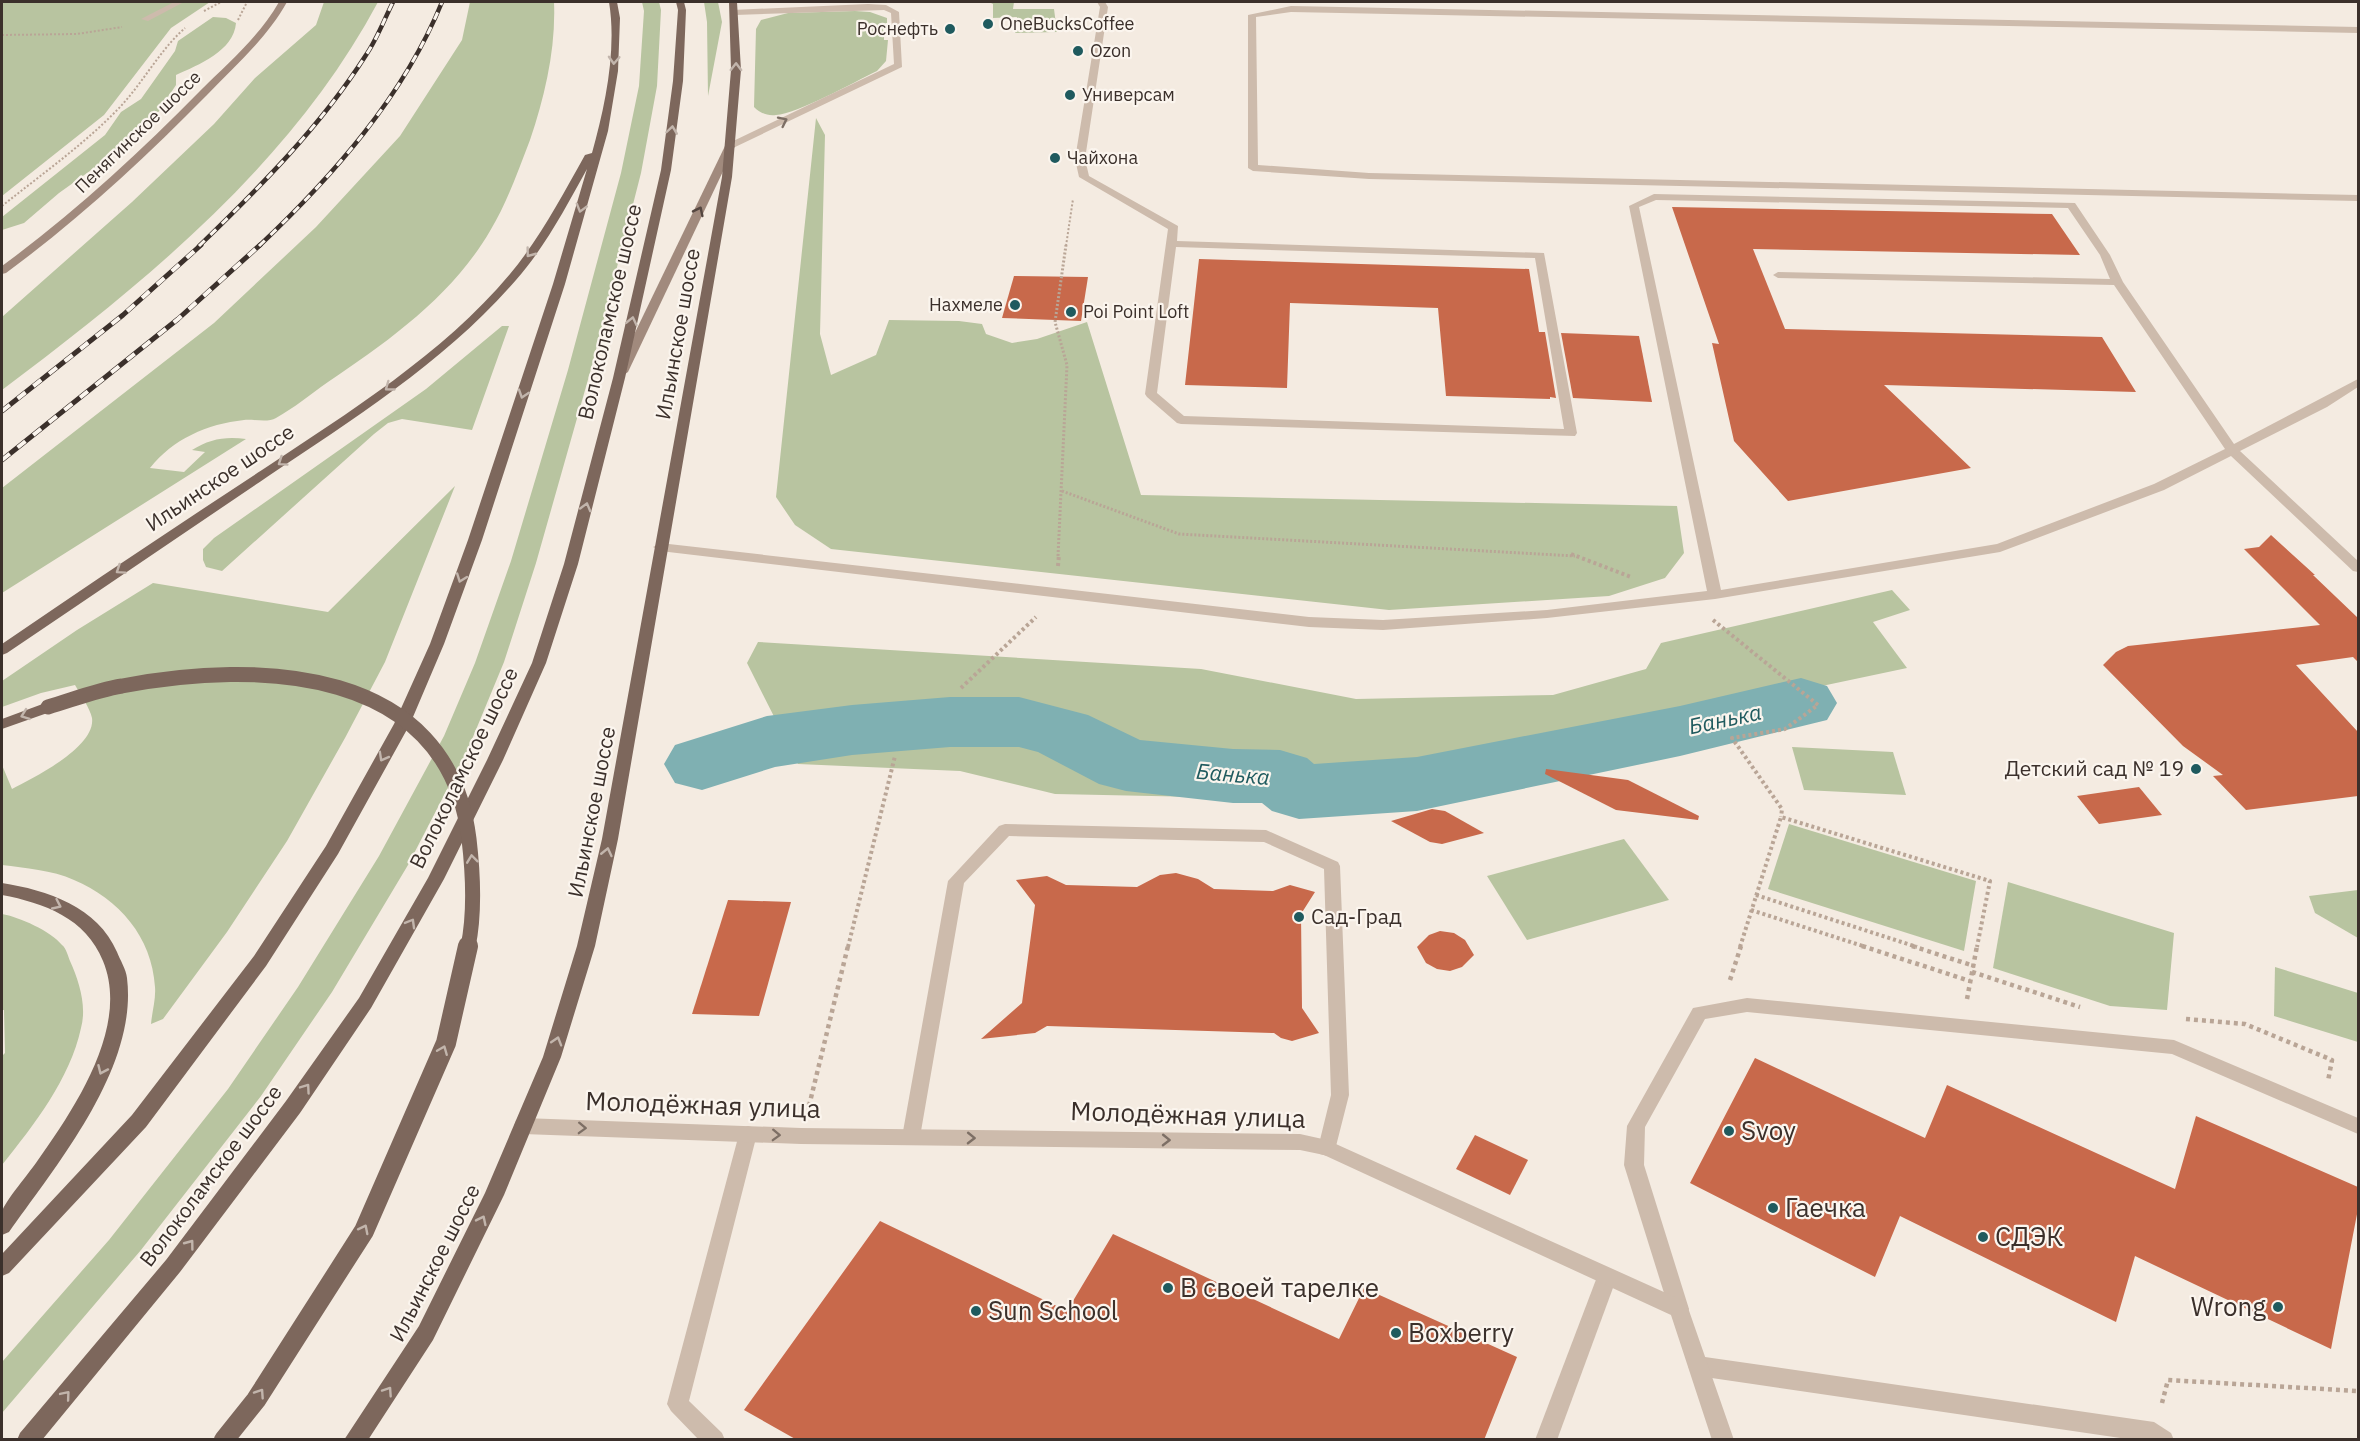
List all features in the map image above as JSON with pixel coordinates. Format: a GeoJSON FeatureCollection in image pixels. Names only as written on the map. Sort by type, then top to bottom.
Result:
{"type":"FeatureCollection","features":[{"type":"Feature","properties":{"kind":"main road","name":"Пенягинское шоссе"},"geometry":{"type":"LineString","coordinates":[[2,271],[85,206],[148,148],[244,51],[268,24],[283,2]]}},
{"type":"Feature","properties":{"kind":"main road"},"geometry":{"type":"LineString","coordinates":[[2,1267],[139,1121],[260,961],[332,850],[402,724],[436,644],[475,540],[559,284],[603,131],[613,71],[616,18],[614,2]]}},
{"type":"Feature","properties":{"kind":"main road","name":"Волоколамское шоссе"},"geometry":{"type":"LineString","coordinates":[[28,1440],[173,1266],[292,1107],[365,1003],[436,879],[495,760],[539,663],[571,564],[619,378],[666,170],[678,81],[682,10],[680,2]]}},
{"type":"Feature","properties":{"kind":"main road","name":"Ильинское шоссе"},"geometry":{"type":"LineString","coordinates":[[355,1440],[426,1333],[494,1195],[552,1057],[586,946],[610,839],[727,177],[736,70],[734,4]]}},
{"type":"Feature","properties":{"kind":"main road","name":"Ильинское шоссе"},"geometry":{"type":"LineString","coordinates":[[2,650],[324,434],[410,372],[468,323],[513,277],[547,231],[603,131]]}},
{"type":"Feature","properties":{"kind":"main road"},"geometry":{"type":"LineString","coordinates":[[619,378],[730,146]]}},
{"type":"Feature","properties":{"kind":"main road"},"geometry":{"type":"LineString","coordinates":[[2,724],[48,707],[120,686],[184,676],[226,673],[296,676],[346,688],[384,705],[422,735],[451,773],[466,814],[473,871],[468,941],[446,1044],[364,1231],[256,1400],[224,1440]]}},
{"type":"Feature","properties":{"kind":"main road"},"geometry":{"type":"LineString","coordinates":[[2,889],[45,899],[76,914],[98,933],[113,956],[121,983],[117,1025],[105,1066],[78,1118],[2,1226]]}},
{"type":"Feature","properties":{"kind":"street"},"geometry":{"type":"LineString","coordinates":[[145,19],[180,2]]}},
{"type":"Feature","properties":{"kind":"street"},"geometry":{"type":"LineString","coordinates":[[1101,2],[1104,7],[1080,159],[1084,177],[1174,228],[1152,394],[1181,420],[1572,433],[1540,255],[1172,244]]}},
{"type":"Feature","properties":{"kind":"street"},"geometry":{"type":"LineString","coordinates":[[730,146],[899,65],[895,12],[886,8],[734,4]]}},
{"type":"Feature","properties":{"kind":"street"},"geometry":{"type":"LineString","coordinates":[[2358,30],[1291,9],[1252,15],[1253,168],[1369,176],[2358,198]]}},
{"type":"Feature","properties":{"kind":"street"},"geometry":{"type":"LineString","coordinates":[[1715,595],[1634,206],[1654,197],[2071,205],[2105,255],[2117,282],[2232,450],[2358,568]]}},
{"type":"Feature","properties":{"kind":"street"},"geometry":{"type":"LineString","coordinates":[[1778,275],[2117,282]]}},
{"type":"Feature","properties":{"kind":"street"},"geometry":{"type":"LineString","coordinates":[[660,546],[1309,622],[1383,624],[1547,614],[1715,595],[2000,548],[2159,487],[2323,404],[2358,382]]}},
{"type":"Feature","properties":{"kind":"street"},"geometry":{"type":"LineString","coordinates":[[911,1137],[956,881],[1005,830],[1266,836],[1332,866],[1340,1095],[1327,1148]]}},
{"type":"Feature","properties":{"kind":"street"},"geometry":{"type":"LineString","coordinates":[[1723,1440],[1634,1166],[1636,1126],[1699,1013],[1747,1005],[2174,1047],[2358,1126]]}},
{"type":"Feature","properties":{"kind":"street","name":"Молодёжная улица"},"geometry":{"type":"LineString","coordinates":[[523,1126],[801,1136],[1300,1142],[1327,1148],[1679,1309]]}},
{"type":"Feature","properties":{"kind":"street"},"geometry":{"type":"LineString","coordinates":[[714,1440],[678,1404],[748,1134]]}},
{"type":"Feature","properties":{"kind":"street"},"geometry":{"type":"LineString","coordinates":[[1546,1440],[1607,1277]]}},
{"type":"Feature","properties":{"kind":"street"},"geometry":{"type":"LineString","coordinates":[[1698,1366],[2159,1436]]}},
{"type":"Feature","properties":{"kind":"path"},"geometry":{"type":"LineString","coordinates":[[205,11],[221,2]]}},
{"type":"Feature","properties":{"kind":"path"},"geometry":{"type":"LineString","coordinates":[[2,34],[102,32],[145,19]]}},
{"type":"Feature","properties":{"kind":"path"},"geometry":{"type":"LineString","coordinates":[[2,206],[93,133],[121,106],[149,73],[169,42],[188,25]]}},
{"type":"Feature","properties":{"kind":"path"},"geometry":{"type":"LineString","coordinates":[[961,688],[1057,594],[1067,365],[1055,322],[1080,159]]}},
{"type":"Feature","properties":{"kind":"path"},"geometry":{"type":"LineString","coordinates":[[1062,491],[1179,534],[1570,554],[1633,578]]}},
{"type":"Feature","properties":{"kind":"path"},"geometry":{"type":"LineString","coordinates":[[1686,598],[1818,705],[1785,729],[1732,738],[1782,809],[1727,988],[1737,1006]]}},
{"type":"Feature","properties":{"kind":"path"},"geometry":{"type":"LineString","coordinates":[[801,1136],[895,756]]}},
{"type":"Feature","properties":{"kind":"path"},"geometry":{"type":"LineString","coordinates":[[1781,817],[1990,881],[1962,1026]]}},
{"type":"Feature","properties":{"kind":"path"},"geometry":{"type":"LineString","coordinates":[[1756,895],[1974,966]]}},
{"type":"Feature","properties":{"kind":"path"},"geometry":{"type":"LineString","coordinates":[[1751,910],[1970,981]]}},
{"type":"Feature","properties":{"kind":"path"},"geometry":{"type":"LineString","coordinates":[[2159,1436],[2168,1380],[2358,1391]]}},
{"type":"Feature","properties":{"kind":"green space"},"geometry":{"type":"Polygon","coordinates":[[[2,2],[210,2],[171,28],[104,115],[2,196],[2,2]]]}},
{"type":"Feature","properties":{"kind":"green space"},"geometry":{"type":"Polygon","coordinates":[[[324,2],[378,2],[343,60],[303,115],[259,167],[212,216],[162,262],[2,390],[2,317],[132,202],[214,124],[255,78],[316,25],[324,2]]]}},
{"type":"Feature","properties":{"kind":"green space"},"geometry":{"type":"Polygon","coordinates":[[[470,2],[554,2],[553,37],[545,89],[530,140],[507,198],[475,254],[438,297],[418,316],[283,414],[269,420],[244,420],[217,425],[180,441],[150,468],[184,472],[205,452],[192,450],[198,446],[218,439],[246,439],[2,593],[2,488],[214,323],[316,227],[400,136],[462,40],[470,2]]]}},
{"type":"Feature","properties":{"kind":"green space"},"geometry":{"type":"Polygon","coordinates":[[[642,2],[659,2],[661,10],[657,86],[641,173],[591,369],[536,563],[504,662],[468,749],[408,865],[332,992],[261,1096],[141,1250],[2,1413],[2,1362],[109,1240],[228,1089],[298,987],[379,856],[444,736],[475,663],[511,561],[568,370],[621,173],[639,86],[644,11],[642,2]]]}},
{"type":"Feature","properties":{"kind":"green space"},"geometry":{"type":"Polygon","coordinates":[[[704,2],[718,2],[722,22],[708,96],[707,22],[704,2]]]}},
{"type":"Feature","properties":{"kind":"green space"},"geometry":{"type":"Polygon","coordinates":[[[989,2],[1014,2],[1013,9],[1054,9],[1057,32],[1015,33],[1017,17],[993,18],[993,4],[989,2]]]}},
{"type":"Feature","properties":{"kind":"green space"},"geometry":{"type":"Polygon","coordinates":[[[870,12],[887,18],[887,23],[884,24],[884,40],[888,40],[886,61],[877,71],[811,104],[785,113],[767,114],[754,107],[756,29],[761,20],[788,13],[870,12]]]}},
{"type":"Feature","properties":{"kind":"green space"},"geometry":{"type":"Polygon","coordinates":[[[213,17],[226,18],[236,23],[229,42],[214,56],[176,75],[176,85],[168,97],[169,102],[108,158],[59,193],[24,223],[2,230],[2,217],[105,135],[121,112],[141,99],[175,51],[178,41],[213,17]]]}},
{"type":"Feature","properties":{"kind":"green space"},"geometry":{"type":"Polygon","coordinates":[[[816,118],[825,135],[820,334],[831,375],[876,355],[889,320],[959,321],[982,324],[986,334],[1012,343],[1037,339],[1087,322],[1141,495],[1677,506],[1684,553],[1665,578],[1609,596],[1389,610],[831,549],[795,525],[776,497],[816,118]]]}},
{"type":"Feature","properties":{"kind":"green space"},"geometry":{"type":"Polygon","coordinates":[[[502,326],[509,326],[472,430],[402,419],[388,423],[222,571],[206,567],[203,560],[203,549],[214,538],[426,389],[502,326]]]}},
{"type":"Feature","properties":{"kind":"green space"},"geometry":{"type":"Polygon","coordinates":[[[455,486],[385,662],[287,841],[227,932],[163,1019],[151,1024],[155,992],[153,969],[140,936],[119,909],[90,888],[74,880],[38,870],[2,865],[2,765],[12,789],[48,769],[74,750],[91,729],[92,718],[75,685],[41,693],[2,707],[2,681],[77,630],[153,583],[328,612],[455,486]]]}},
{"type":"Feature","properties":{"kind":"green space"},"geometry":{"type":"Polygon","coordinates":[[[1892,590],[1910,610],[1873,622],[1907,668],[1542,745],[1473,793],[1298,799],[1055,794],[960,771],[798,764],[747,663],[758,642],[1201,669],[1356,699],[1553,695],[1646,669],[1661,643],[1892,590]]]}},
{"type":"Feature","properties":{"kind":"green space"},"geometry":{"type":"Polygon","coordinates":[[[1792,747],[1893,752],[1906,795],[1804,790],[1792,747]]]}},
{"type":"Feature","properties":{"kind":"green space"},"geometry":{"type":"Polygon","coordinates":[[[1789,824],[1976,881],[1964,951],[1768,889],[1789,824]]]}},
{"type":"Feature","properties":{"kind":"green space"},"geometry":{"type":"Polygon","coordinates":[[[1624,839],[1669,900],[1527,940],[1487,876],[1624,839]]]}},
{"type":"Feature","properties":{"kind":"green space"},"geometry":{"type":"Polygon","coordinates":[[[2008,882],[2174,933],[2167,1010],[2110,1006],[1993,968],[2008,882]]]}},
{"type":"Feature","properties":{"kind":"green space"},"geometry":{"type":"Polygon","coordinates":[[[2358,890],[2358,938],[2315,913],[2309,896],[2358,890]]]}},
{"type":"Feature","properties":{"kind":"green space"},"geometry":{"type":"Polygon","coordinates":[[[2,914],[34,925],[63,946],[79,985],[83,1002],[83,1020],[76,1047],[60,1083],[38,1118],[2,1165],[2,1056],[5,1053],[4,1010],[2,1010],[2,914]]]}},
{"type":"Feature","properties":{"kind":"green space"},"geometry":{"type":"Polygon","coordinates":[[[2275,967],[2358,993],[2358,1042],[2274,1016],[2275,967]]]}},
{"type":"Feature","properties":{"kind":"building"},"geometry":{"type":"Polygon","coordinates":[[[1672,207],[2052,214],[2080,255],[1753,249],[1785,329],[2102,337],[2136,392],[1884,385],[1971,468],[1788,501],[1734,441],[1712,343],[1719,344],[1672,207]]]}},
{"type":"Feature","properties":{"kind":"building"},"geometry":{"type":"Polygon","coordinates":[[[1199,259],[1529,269],[1539,332],[1545,332],[1556,398],[1446,396],[1438,308],[1290,303],[1287,388],[1185,385],[1199,259]]]}},
{"type":"Feature","properties":{"kind":"building"},"geometry":{"type":"Polygon","coordinates":[[[1014,276],[1088,277],[1081,321],[1002,318],[1014,276]]]}},
{"type":"Feature","properties":{"kind":"building"},"geometry":{"type":"Polygon","coordinates":[[[1561,333],[1639,336],[1652,402],[1573,398],[1561,333]]]}},
{"type":"Feature","properties":{"kind":"building"},"geometry":{"type":"Polygon","coordinates":[[[2271,535],[2358,618],[2358,662],[2353,657],[2296,665],[2358,732],[2358,796],[2246,810],[2213,776],[2223,775],[2183,746],[2103,665],[2116,652],[2128,646],[2320,625],[2244,549],[2259,547],[2271,535]]]}},
{"type":"Feature","properties":{"kind":"building"},"geometry":{"type":"Polygon","coordinates":[[[1546,769],[1628,780],[1699,816],[1698,820],[1616,810],[1545,774],[1546,769]]]}},
{"type":"Feature","properties":{"kind":"building"},"geometry":{"type":"Polygon","coordinates":[[[2139,787],[2162,815],[2099,824],[2077,796],[2139,787]]]}},
{"type":"Feature","properties":{"kind":"building"},"geometry":{"type":"Polygon","coordinates":[[[1432,809],[1445,811],[1484,833],[1442,844],[1430,842],[1391,821],[1432,809]]]}},
{"type":"Feature","properties":{"kind":"building"},"geometry":{"type":"Polygon","coordinates":[[[1176,873],[1198,879],[1214,889],[1273,891],[1290,885],[1315,892],[1301,914],[1302,1008],[1319,1033],[1292,1041],[1274,1033],[1047,1026],[1035,1033],[981,1039],[1022,1003],[1035,905],[1016,880],[1047,876],[1066,885],[1137,887],[1160,875],[1176,873]]]}},
{"type":"Feature","properties":{"kind":"building"},"geometry":{"type":"Polygon","coordinates":[[[728,900],[791,902],[759,1016],[692,1014],[728,900]]]}},
{"type":"Feature","properties":{"kind":"building"},"geometry":{"type":"Polygon","coordinates":[[[1440,931],[1454,933],[1465,940],[1474,955],[1462,967],[1450,971],[1437,969],[1426,963],[1417,947],[1429,935],[1440,931]]]}},
{"type":"Feature","properties":{"kind":"building"},"geometry":{"type":"Polygon","coordinates":[[[1755,1058],[1925,1138],[1947,1085],[2175,1189],[2196,1116],[2358,1187],[2358,1209],[2331,1349],[2135,1256],[2116,1322],[1900,1216],[1875,1277],[1690,1183],[1755,1058]]]}},
{"type":"Feature","properties":{"kind":"building"},"geometry":{"type":"Polygon","coordinates":[[[1475,1135],[1528,1160],[1510,1195],[1456,1169],[1475,1135]]]}},
{"type":"Feature","properties":{"kind":"building"},"geometry":{"type":"Polygon","coordinates":[[[880,1221],[1067,1311],[1113,1234],[1339,1339],[1364,1288],[1517,1357],[1484,1440],[797,1440],[744,1410],[880,1221]]]}},
{"type":"Feature","properties":{"kind":"waterway","name":"Банька"},"geometry":{"type":"LineString","coordinates":[[702,764],[767,742],[852,730],[950,722],[1019,722],[1062,733],[1126,765],[1233,776],[1280,777],[1299,792],[1417,784],[1680,731],[1801,703]]}},
{"type":"Feature","properties":{"kind":"railway"},"geometry":{"type":"LineString","coordinates":[[199,246],[266,179],[329,107],[370,49],[393,2]]}},
{"type":"Feature","properties":{"kind":"railway"},"geometry":{"type":"LineString","coordinates":[[259,246],[313,192],[364,133],[408,70],[442,2]]}},
{"type":"Feature","properties":{"kind":"railway"},"geometry":{"type":"LineString","coordinates":[[2,411],[123,315],[201,245]]}},
{"type":"Feature","properties":{"kind":"railway"},"geometry":{"type":"LineString","coordinates":[[2,460],[178,319],[260,245]]}},
{"type":"Feature","properties":{"kind":"place","name":"OneBucksCoffee"},"geometry":{"type":"Point","coordinates":[988,24]}},
{"type":"Feature","properties":{"kind":"place","name":"Роснефть"},"geometry":{"type":"Point","coordinates":[950,29]}},
{"type":"Feature","properties":{"kind":"place","name":"Ozon"},"geometry":{"type":"Point","coordinates":[1078,51]}},
{"type":"Feature","properties":{"kind":"place","name":"Универсам"},"geometry":{"type":"Point","coordinates":[1070,95]}},
{"type":"Feature","properties":{"kind":"place","name":"Чайхона"},"geometry":{"type":"Point","coordinates":[1055,158]}},
{"type":"Feature","properties":{"kind":"place","name":"Нахмеле"},"geometry":{"type":"Point","coordinates":[1015,305]}},
{"type":"Feature","properties":{"kind":"place","name":"Poi Point Loft"},"geometry":{"type":"Point","coordinates":[1071,312]}},
{"type":"Feature","properties":{"kind":"place","name":"Детский сад № 19"},"geometry":{"type":"Point","coordinates":[2196,769]}},
{"type":"Feature","properties":{"kind":"place","name":"Сад-Град"},"geometry":{"type":"Point","coordinates":[1299,917]}},
{"type":"Feature","properties":{"kind":"place","name":"Svoy"},"geometry":{"type":"Point","coordinates":[1729,1131]}},
{"type":"Feature","properties":{"kind":"place","name":"Гаечка"},"geometry":{"type":"Point","coordinates":[1773,1208]}},
{"type":"Feature","properties":{"kind":"place","name":"СДЭК"},"geometry":{"type":"Point","coordinates":[1983,1237]}},
{"type":"Feature","properties":{"kind":"place","name":"В своей тарелке"},"geometry":{"type":"Point","coordinates":[1168,1288]}},
{"type":"Feature","properties":{"kind":"place","name":"Wrong"},"geometry":{"type":"Point","coordinates":[2278,1307]}},
{"type":"Feature","properties":{"kind":"place","name":"Sun School"},"geometry":{"type":"Point","coordinates":[976,1311]}},
{"type":"Feature","properties":{"kind":"place","name":"Boxberry"},"geometry":{"type":"Point","coordinates":[1396,1333]}}]}
